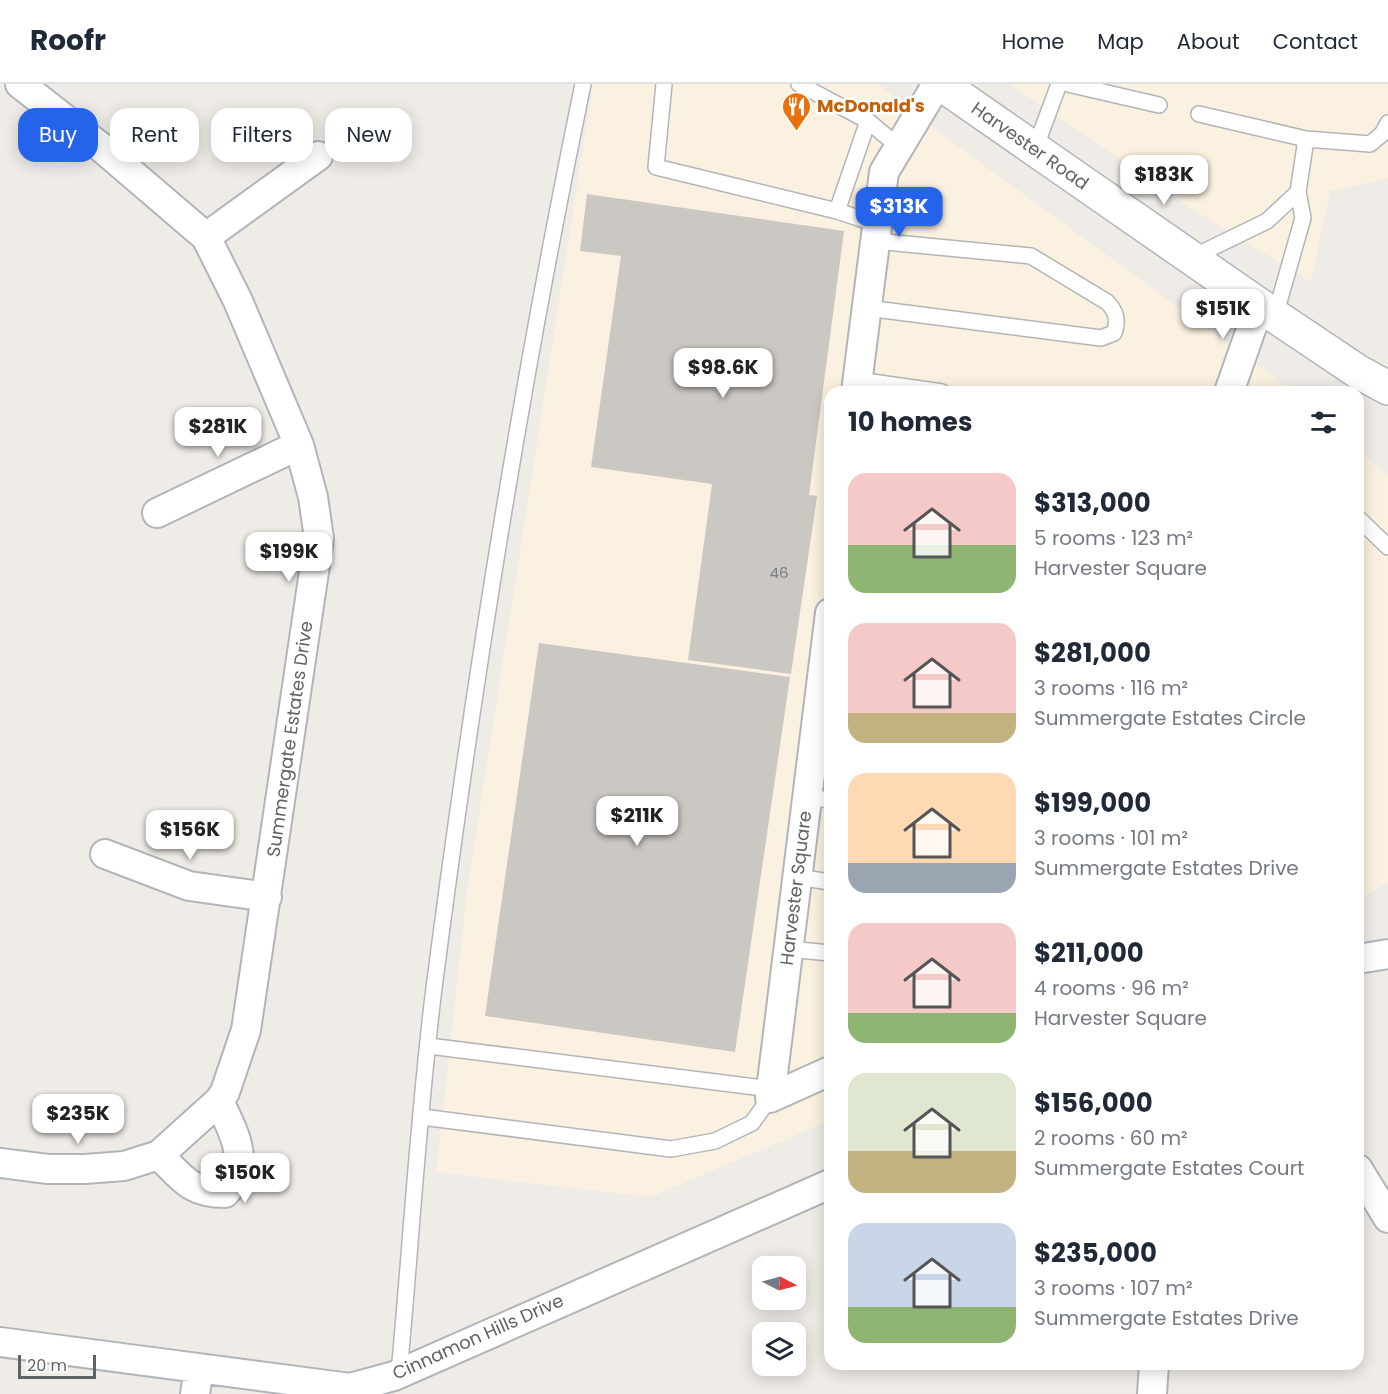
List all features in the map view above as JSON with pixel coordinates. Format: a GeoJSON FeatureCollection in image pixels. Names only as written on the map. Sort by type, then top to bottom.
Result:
{"type":"FeatureCollection","features":[{"type":"Feature","properties":{"kind":"main road","name":"Harvester Road"},"geometry":{"type":"LineString","coordinates":[[939,84],[1268,310],[1372,372],[1388,388]]}},
{"type":"Feature","properties":{"kind":"street","name":"Summergate Estates Drive"},"geometry":{"type":"LineString","coordinates":[[0,1163],[48,1169],[85,1169],[124,1166],[159,1155],[219,1101],[225,1092],[246,1030],[319,538],[313,497],[299,445],[238,301],[206,237],[102,148],[20,84]]}},
{"type":"Feature","properties":{"kind":"street"},"geometry":{"type":"LineString","coordinates":[[857,386],[884,172],[939,84]]}},
{"type":"Feature","properties":{"kind":"street"},"geometry":{"type":"LineString","coordinates":[[206,237],[318,156]]}},
{"type":"Feature","properties":{"kind":"street"},"geometry":{"type":"LineString","coordinates":[[1232,386],[1268,310]]}},
{"type":"Feature","properties":{"kind":"street"},"geometry":{"type":"LineString","coordinates":[[157,513],[299,445]]}},
{"type":"Feature","properties":{"kind":"street","name":"Harvester Square"},"geometry":{"type":"LineString","coordinates":[[770,1093],[797,878],[818,798],[824,700]]}},
{"type":"Feature","properties":{"kind":"street"},"geometry":{"type":"LineString","coordinates":[[105,854],[189,886],[267,897]]}},
{"type":"Feature","properties":{"kind":"street"},"geometry":{"type":"LineString","coordinates":[[1364,958],[1388,954]]}},
{"type":"Feature","properties":{"kind":"street"},"geometry":{"type":"LineString","coordinates":[[770,1093],[824,1073]]}},
{"type":"Feature","properties":{"kind":"street"},"geometry":{"type":"LineString","coordinates":[[159,1155],[187,1183],[206,1193],[225,1192],[236,1180],[240,1161],[235,1136],[219,1101]]}},
{"type":"Feature","properties":{"kind":"street"},"geometry":{"type":"LineString","coordinates":[[1364,1183],[1388,1218]]}},
{"type":"Feature","properties":{"kind":"street","name":"Cinnamon Hills Drive"},"geometry":{"type":"LineString","coordinates":[[0,1342],[197,1381],[350,1388],[399,1373],[824,1187]]}},
{"type":"Feature","properties":{"kind":"street"},"geometry":{"type":"LineString","coordinates":[[1152,1394],[1154,1370]]}},
{"type":"Feature","properties":{"kind":"lane"},"geometry":{"type":"LineString","coordinates":[[399,1373],[434,992],[489,608],[556,211],[583,84]]}},
{"type":"Feature","properties":{"kind":"lane"},"geometry":{"type":"LineString","coordinates":[[664,84],[656,167],[837,211],[876,232],[1031,256],[1107,302],[1115,310],[1117,326],[1114,333],[1101,338],[867,308]]}},
{"type":"Feature","properties":{"kind":"lane"},"geometry":{"type":"LineString","coordinates":[[799,84],[868,121],[898,147]]}},
{"type":"Feature","properties":{"kind":"lane"},"geometry":{"type":"LineString","coordinates":[[1035,149],[1059,84]]}},
{"type":"Feature","properties":{"kind":"lane"},"geometry":{"type":"LineString","coordinates":[[1068,84],[1159,105]]}},
{"type":"Feature","properties":{"kind":"lane"},"geometry":{"type":"LineString","coordinates":[[1199,114],[1306,139],[1370,144],[1382,134],[1388,123]]}},
{"type":"Feature","properties":{"kind":"lane"},"geometry":{"type":"LineString","coordinates":[[837,211],[868,121]]}},
{"type":"Feature","properties":{"kind":"lane"},"geometry":{"type":"LineString","coordinates":[[1268,310],[1303,218],[1298,192],[1306,139]]}},
{"type":"Feature","properties":{"kind":"lane"},"geometry":{"type":"LineString","coordinates":[[1193,257],[1267,221],[1298,192]]}},
{"type":"Feature","properties":{"kind":"lane"},"geometry":{"type":"LineString","coordinates":[[1364,524],[1388,546]]}},
{"type":"Feature","properties":{"kind":"lane"},"geometry":{"type":"LineString","coordinates":[[797,878],[824,881]]}},
{"type":"Feature","properties":{"kind":"lane"},"geometry":{"type":"LineString","coordinates":[[788,949],[824,952]]}},
{"type":"Feature","properties":{"kind":"lane"},"geometry":{"type":"LineString","coordinates":[[422,1117],[670,1149],[715,1141],[752,1123],[770,1093],[429,1046]]}},
{"type":"Feature","properties":{"kind":"shaded area"},"geometry":{"type":"Polygon","coordinates":[[[593,84],[878,84],[948,139],[1286,386],[824,386],[824,1123],[650,1197],[436,1172],[468,885],[593,84]]]}},
{"type":"Feature","properties":{"kind":"shaded area"},"geometry":{"type":"Polygon","coordinates":[[[1010,84],[1388,84],[1388,178],[1330,191],[1311,282],[1191,208],[1010,84]]]}},
{"type":"Feature","properties":{"kind":"shaded area"},"geometry":{"type":"Polygon","coordinates":[[[1364,454],[1388,476],[1388,883],[1364,897],[1364,454]]]}},
{"type":"Feature","properties":{"kind":"building"},"geometry":{"type":"Polygon","coordinates":[[[587,194],[844,231],[809,495],[817,496],[791,674],[688,660],[712,484],[591,467],[621,256],[580,251],[587,194]]]}},
{"type":"Feature","properties":{"kind":"building"},"geometry":{"type":"Polygon","coordinates":[[[539,643],[790,677],[735,1052],[485,1016],[539,643]]]}},
{"type":"Feature","properties":{"kind":"place","name":"McDonald's"},"geometry":{"type":"Point","coordinates":[796,132]}}]}
